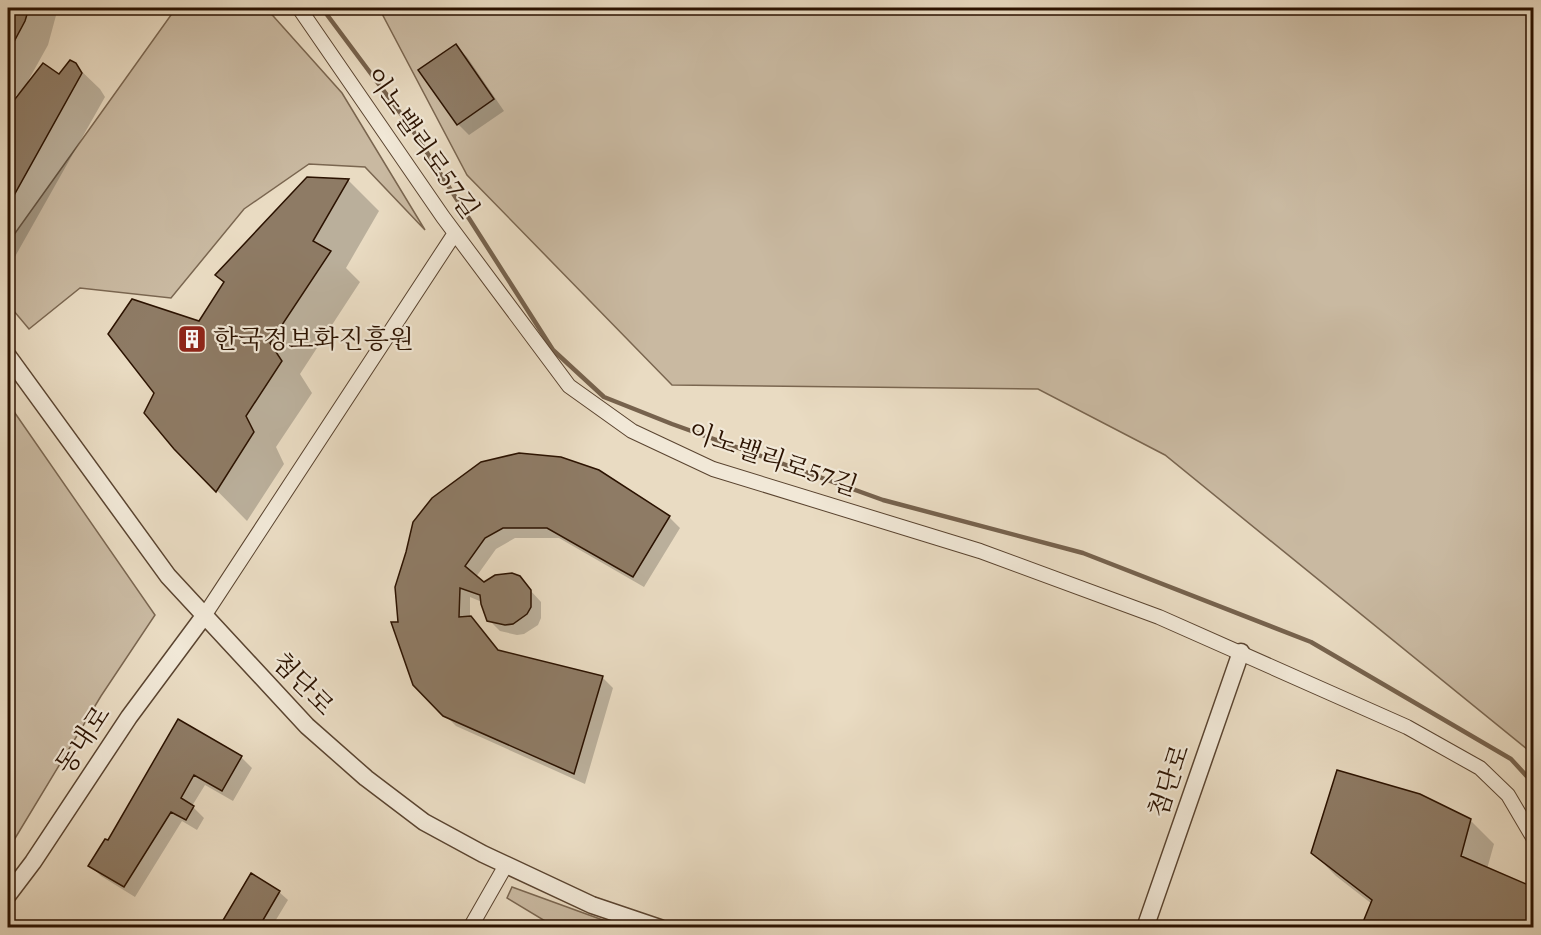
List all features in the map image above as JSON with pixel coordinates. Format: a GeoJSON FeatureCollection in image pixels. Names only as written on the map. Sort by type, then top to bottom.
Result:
{"type":"FeatureCollection","features":[{"type":"Feature","properties":{"kind":"street","name":"이노밸리로57길"},"geometry":{"type":"LineString","coordinates":[[299,8],[455,233],[569,386],[632,431],[713,469],[980,551],[1160,617],[1407,727],[1480,768],[1508,795],[1533,839]]}},
{"type":"Feature","properties":{"kind":"street"},"geometry":{"type":"LineString","coordinates":[[204,616],[455,233]]}},
{"type":"Feature","properties":{"kind":"street","name":"첨단로"},"geometry":{"type":"LineString","coordinates":[[8,356],[168,576],[307,726],[366,778],[424,822],[506,865],[592,905],[660,927]]}},
{"type":"Feature","properties":{"kind":"street","name":"동내로"},"geometry":{"type":"LineString","coordinates":[[8,895],[33,862],[129,717],[204,616]]}},
{"type":"Feature","properties":{"kind":"street","name":"첨단로"},"geometry":{"type":"LineString","coordinates":[[1144,927],[1241,652]]}},
{"type":"Feature","properties":{"kind":"street"},"geometry":{"type":"LineString","coordinates":[[470,927],[506,865]]}},
{"type":"Feature","properties":{"kind":"shaded area"},"geometry":{"type":"Polygon","coordinates":[[[176,8],[266,8],[342,93],[425,230],[365,167],[309,164],[244,209],[171,298],[80,288],[29,329],[8,304],[8,243],[176,8]]]}},
{"type":"Feature","properties":{"kind":"shaded area"},"geometry":{"type":"Polygon","coordinates":[[[379,8],[1533,8],[1533,754],[1165,455],[1038,389],[672,385],[467,175],[379,8]]]}},
{"type":"Feature","properties":{"kind":"shaded area"},"geometry":{"type":"Polygon","coordinates":[[[8,403],[155,615],[101,696],[8,850],[8,403]]]}},
{"type":"Feature","properties":{"kind":"shaded area"},"geometry":{"type":"Polygon","coordinates":[[[512,887],[622,927],[555,927],[507,898],[512,887]]]}},
{"type":"Feature","properties":{"kind":"building"},"geometry":{"type":"Polygon","coordinates":[[[8,8],[29,8],[25,21],[8,53],[8,8]]]}},
{"type":"Feature","properties":{"kind":"building"},"geometry":{"type":"Polygon","coordinates":[[[456,44],[494,99],[457,125],[418,70],[456,44]]]}},
{"type":"Feature","properties":{"kind":"building"},"geometry":{"type":"Polygon","coordinates":[[[70,60],[76,63],[82,73],[8,206],[8,108],[43,63],[59,74],[70,60]]]}},
{"type":"Feature","properties":{"kind":"building","name":"한국정보화진흥원"},"geometry":{"type":"Polygon","coordinates":[[[307,177],[349,179],[313,241],[331,251],[270,343],[282,361],[246,416],[254,432],[216,492],[174,449],[144,413],[154,393],[108,334],[132,299],[199,321],[224,282],[215,275],[307,177]]]}},
{"type":"Feature","properties":{"kind":"building"},"geometry":{"type":"Polygon","coordinates":[[[519,453],[561,457],[599,470],[670,516],[633,577],[547,528],[503,528],[485,538],[465,566],[484,582],[495,575],[512,573],[520,576],[531,590],[531,607],[527,614],[513,624],[505,625],[487,621],[480,595],[460,588],[459,617],[471,616],[498,650],[603,676],[574,774],[443,716],[413,685],[391,622],[398,622],[395,587],[413,522],[432,498],[481,462],[519,453]]]}},
{"type":"Feature","properties":{"kind":"building"},"geometry":{"type":"Polygon","coordinates":[[[178,719],[242,756],[222,791],[194,775],[181,798],[194,806],[186,820],[171,812],[124,887],[88,866],[105,839],[108,840],[178,719]]]}},
{"type":"Feature","properties":{"kind":"building"},"geometry":{"type":"Polygon","coordinates":[[[1337,770],[1420,794],[1471,819],[1461,856],[1533,887],[1533,927],[1361,927],[1372,900],[1311,853],[1337,770]]]}},
{"type":"Feature","properties":{"kind":"building"},"geometry":{"type":"Polygon","coordinates":[[[251,873],[280,891],[259,927],[219,927],[251,873]]]}},
{"type":"Feature","properties":{"kind":"waterway"},"geometry":{"type":"LineString","coordinates":[[322,8],[410,126],[553,350],[604,397],[883,500],[1083,553],[1311,642],[1511,759],[1534,784]]}},
{"type":"Feature","properties":{"kind":"place","name":"한국정보화진흥원"},"geometry":{"type":"Point","coordinates":[192,339]}}]}
